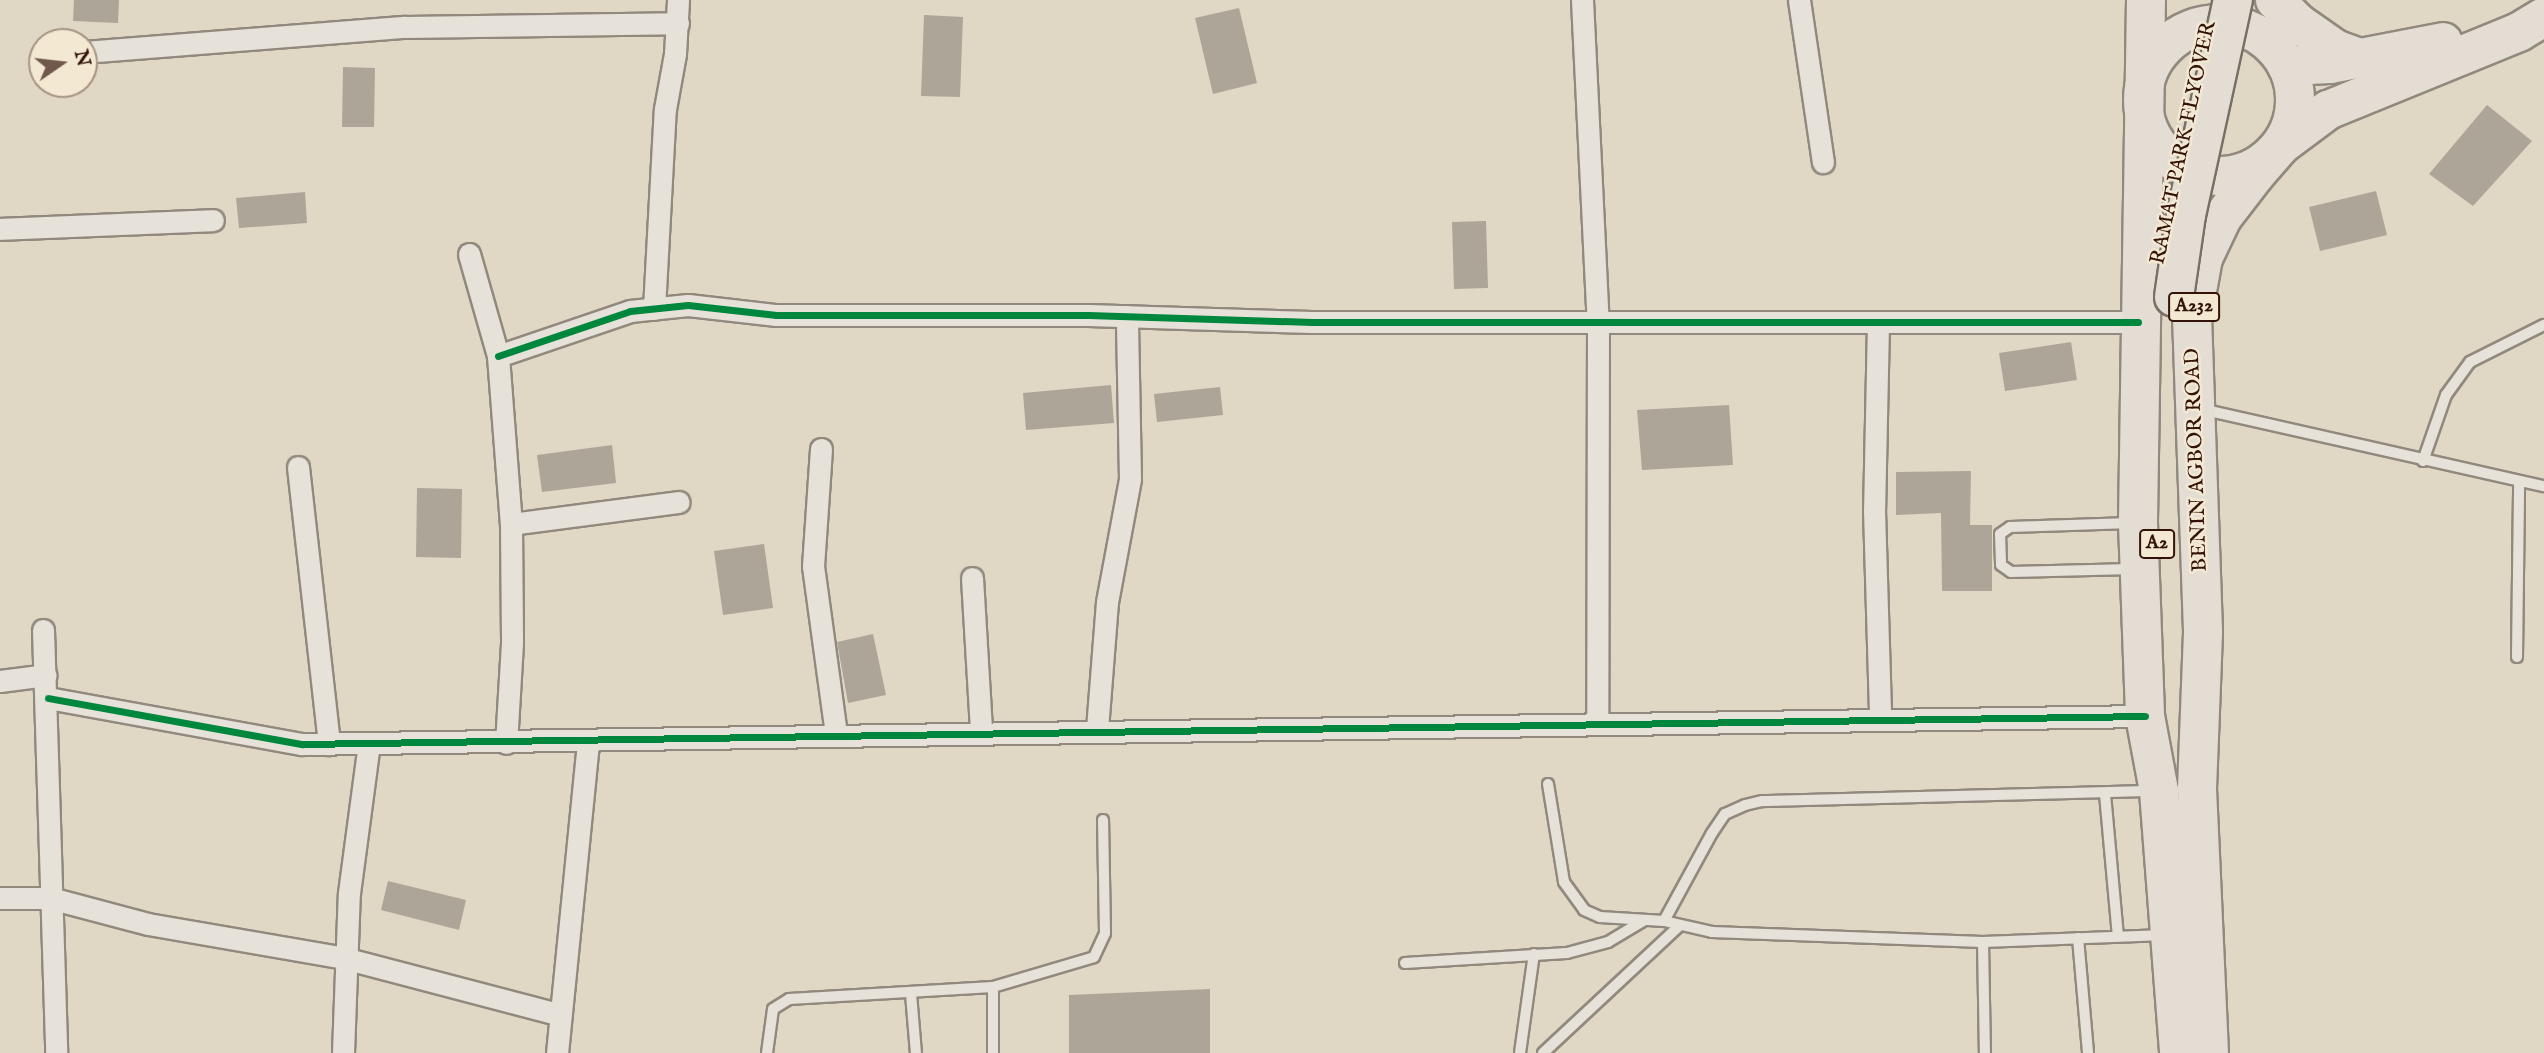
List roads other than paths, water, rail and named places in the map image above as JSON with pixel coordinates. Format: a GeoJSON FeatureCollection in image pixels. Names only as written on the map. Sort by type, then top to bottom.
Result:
{"type":"FeatureCollection","features":[{"type":"Feature","properties":{"kind":"highway","name":"A232"},"geometry":{"type":"LineString","coordinates":[[2146,0],[2143,95],[2155,305],[2138,523],[2145,716],[2159,791]]}},
{"type":"Feature","properties":{"kind":"highway","name":"RAMAT PARK FLYOVER"},"geometry":{"type":"LineString","coordinates":[[2159,791],[2155,305],[2165,214],[2213,0]]}},
{"type":"Feature","properties":{"kind":"highway","name":"RAMAT PARK FLYOVER"},"geometry":{"type":"LineString","coordinates":[[2197,789],[2180,644],[2155,305],[2186,215],[2233,0]]}},
{"type":"Feature","properties":{"kind":"highway"},"geometry":{"type":"LineString","coordinates":[[2273,0],[2278,55],[2294,106],[2281,145],[2245,172],[2216,177],[2193,172],[2173,162],[2153,139],[2143,95],[2157,55],[2190,29],[2232,25],[2278,55],[2363,59],[2425,49],[2509,17],[2537,0]]}},
{"type":"Feature","properties":{"kind":"highway"},"geometry":{"type":"LineString","coordinates":[[2273,0],[2298,23],[2335,49],[2363,59]]}},
{"type":"Feature","properties":{"kind":"highway","name":"BENIN AGBOR ROAD"},"geometry":{"type":"LineString","coordinates":[[2209,1053],[2197,789],[2203,631],[2192,318],[2203,258],[2222,218],[2281,145],[2340,104],[2519,32],[2544,17]]}},
{"type":"Feature","properties":{"kind":"highway","name":"A2"},"geometry":{"type":"LineString","coordinates":[[2159,791],[2179,1053]]}},
{"type":"Feature","properties":{"kind":"street"},"geometry":{"type":"LineString","coordinates":[[654,309],[665,109],[678,23],[678,0]]}},
{"type":"Feature","properties":{"kind":"street"},"geometry":{"type":"LineString","coordinates":[[1582,0],[1598,322],[1597,723]]}},
{"type":"Feature","properties":{"kind":"street"},"geometry":{"type":"LineString","coordinates":[[1800,0],[1823,162]]}},
{"type":"Feature","properties":{"kind":"street"},"geometry":{"type":"LineString","coordinates":[[98,51],[405,27],[678,23]]}},
{"type":"Feature","properties":{"kind":"street"},"geometry":{"type":"LineString","coordinates":[[0,229],[213,220]]}},
{"type":"Feature","properties":{"kind":"street"},"geometry":{"type":"LineString","coordinates":[[469,254],[498,356],[510,524],[512,643],[506,743]]}},
{"type":"Feature","properties":{"kind":"street"},"geometry":{"type":"LineString","coordinates":[[498,356],[630,311],[688,306],[776,315],[922,318],[1127,316],[1312,322],[1878,323],[2155,305]]}},
{"type":"Feature","properties":{"kind":"street"},"geometry":{"type":"LineString","coordinates":[[1097,729],[1108,602],[1130,479],[1127,316]]}},
{"type":"Feature","properties":{"kind":"street"},"geometry":{"type":"LineString","coordinates":[[1878,323],[1874,510],[1880,718]]}},
{"type":"Feature","properties":{"kind":"street"},"geometry":{"type":"LineString","coordinates":[[821,449],[814,590],[836,735]]}},
{"type":"Feature","properties":{"kind":"street"},"geometry":{"type":"LineString","coordinates":[[298,467],[329,744]]}},
{"type":"Feature","properties":{"kind":"street"},"geometry":{"type":"LineString","coordinates":[[510,524],[679,502]]}},
{"type":"Feature","properties":{"kind":"street"},"geometry":{"type":"LineString","coordinates":[[972,578],[981,730]]}},
{"type":"Feature","properties":{"kind":"street"},"geometry":{"type":"LineString","coordinates":[[43,630],[48,698],[50,898],[56,1053]]}},
{"type":"Feature","properties":{"kind":"street"},"geometry":{"type":"LineString","coordinates":[[0,681],[46,675]]}},
{"type":"Feature","properties":{"kind":"street"},"geometry":{"type":"LineString","coordinates":[[48,698],[302,744],[588,742],[981,730],[2145,716]]}},
{"type":"Feature","properties":{"kind":"street"},"geometry":{"type":"LineString","coordinates":[[556,1053],[588,742]]}},
{"type":"Feature","properties":{"kind":"street"},"geometry":{"type":"LineString","coordinates":[[343,1053],[344,958],[369,744]]}},
{"type":"Feature","properties":{"kind":"street"},"geometry":{"type":"LineString","coordinates":[[0,898],[50,898],[148,925],[344,958],[558,1014]]}},
{"type":"Feature","properties":{"kind":"lane"},"geometry":{"type":"LineString","coordinates":[[2423,461],[2446,395],[2470,362],[2544,325]]}},
{"type":"Feature","properties":{"kind":"lane"},"geometry":{"type":"LineString","coordinates":[[2195,408],[2519,483],[2544,486]]}},
{"type":"Feature","properties":{"kind":"lane"},"geometry":{"type":"LineString","coordinates":[[2517,657],[2519,483]]}},
{"type":"Feature","properties":{"kind":"lane"},"geometry":{"type":"LineString","coordinates":[[2138,523],[2004,529],[2000,534],[2001,565],[2011,572],[2140,569]]}},
{"type":"Feature","properties":{"kind":"lane"},"geometry":{"type":"LineString","coordinates":[[1548,784],[1559,867],[1572,897],[1600,917],[1664,921],[1712,932],[1983,942],[2168,934]]}},
{"type":"Feature","properties":{"kind":"lane"},"geometry":{"type":"LineString","coordinates":[[1664,921],[1725,814],[1745,805],[1763,801],[2159,791]]}},
{"type":"Feature","properties":{"kind":"lane"},"geometry":{"type":"LineString","coordinates":[[2105,794],[2118,936]]}},
{"type":"Feature","properties":{"kind":"lane"},"geometry":{"type":"LineString","coordinates":[[767,1053],[773,1009],[789,999],[911,994],[993,987],[1094,957],[1105,933],[1103,820]]}},
{"type":"Feature","properties":{"kind":"lane"},"geometry":{"type":"LineString","coordinates":[[1405,962],[1588,948],[1646,920]]}},
{"type":"Feature","properties":{"kind":"lane"},"geometry":{"type":"LineString","coordinates":[[1543,1053],[1679,926]]}},
{"type":"Feature","properties":{"kind":"lane"},"geometry":{"type":"LineString","coordinates":[[2078,938],[2088,1053]]}},
{"type":"Feature","properties":{"kind":"lane"},"geometry":{"type":"LineString","coordinates":[[1983,942],[1984,1053]]}},
{"type":"Feature","properties":{"kind":"lane"},"geometry":{"type":"LineString","coordinates":[[1520,1053],[1534,954]]}},
{"type":"Feature","properties":{"kind":"lane"},"geometry":{"type":"LineString","coordinates":[[993,987],[993,1053]]}},
{"type":"Feature","properties":{"kind":"lane"},"geometry":{"type":"LineString","coordinates":[[911,994],[916,1053]]}}]}
